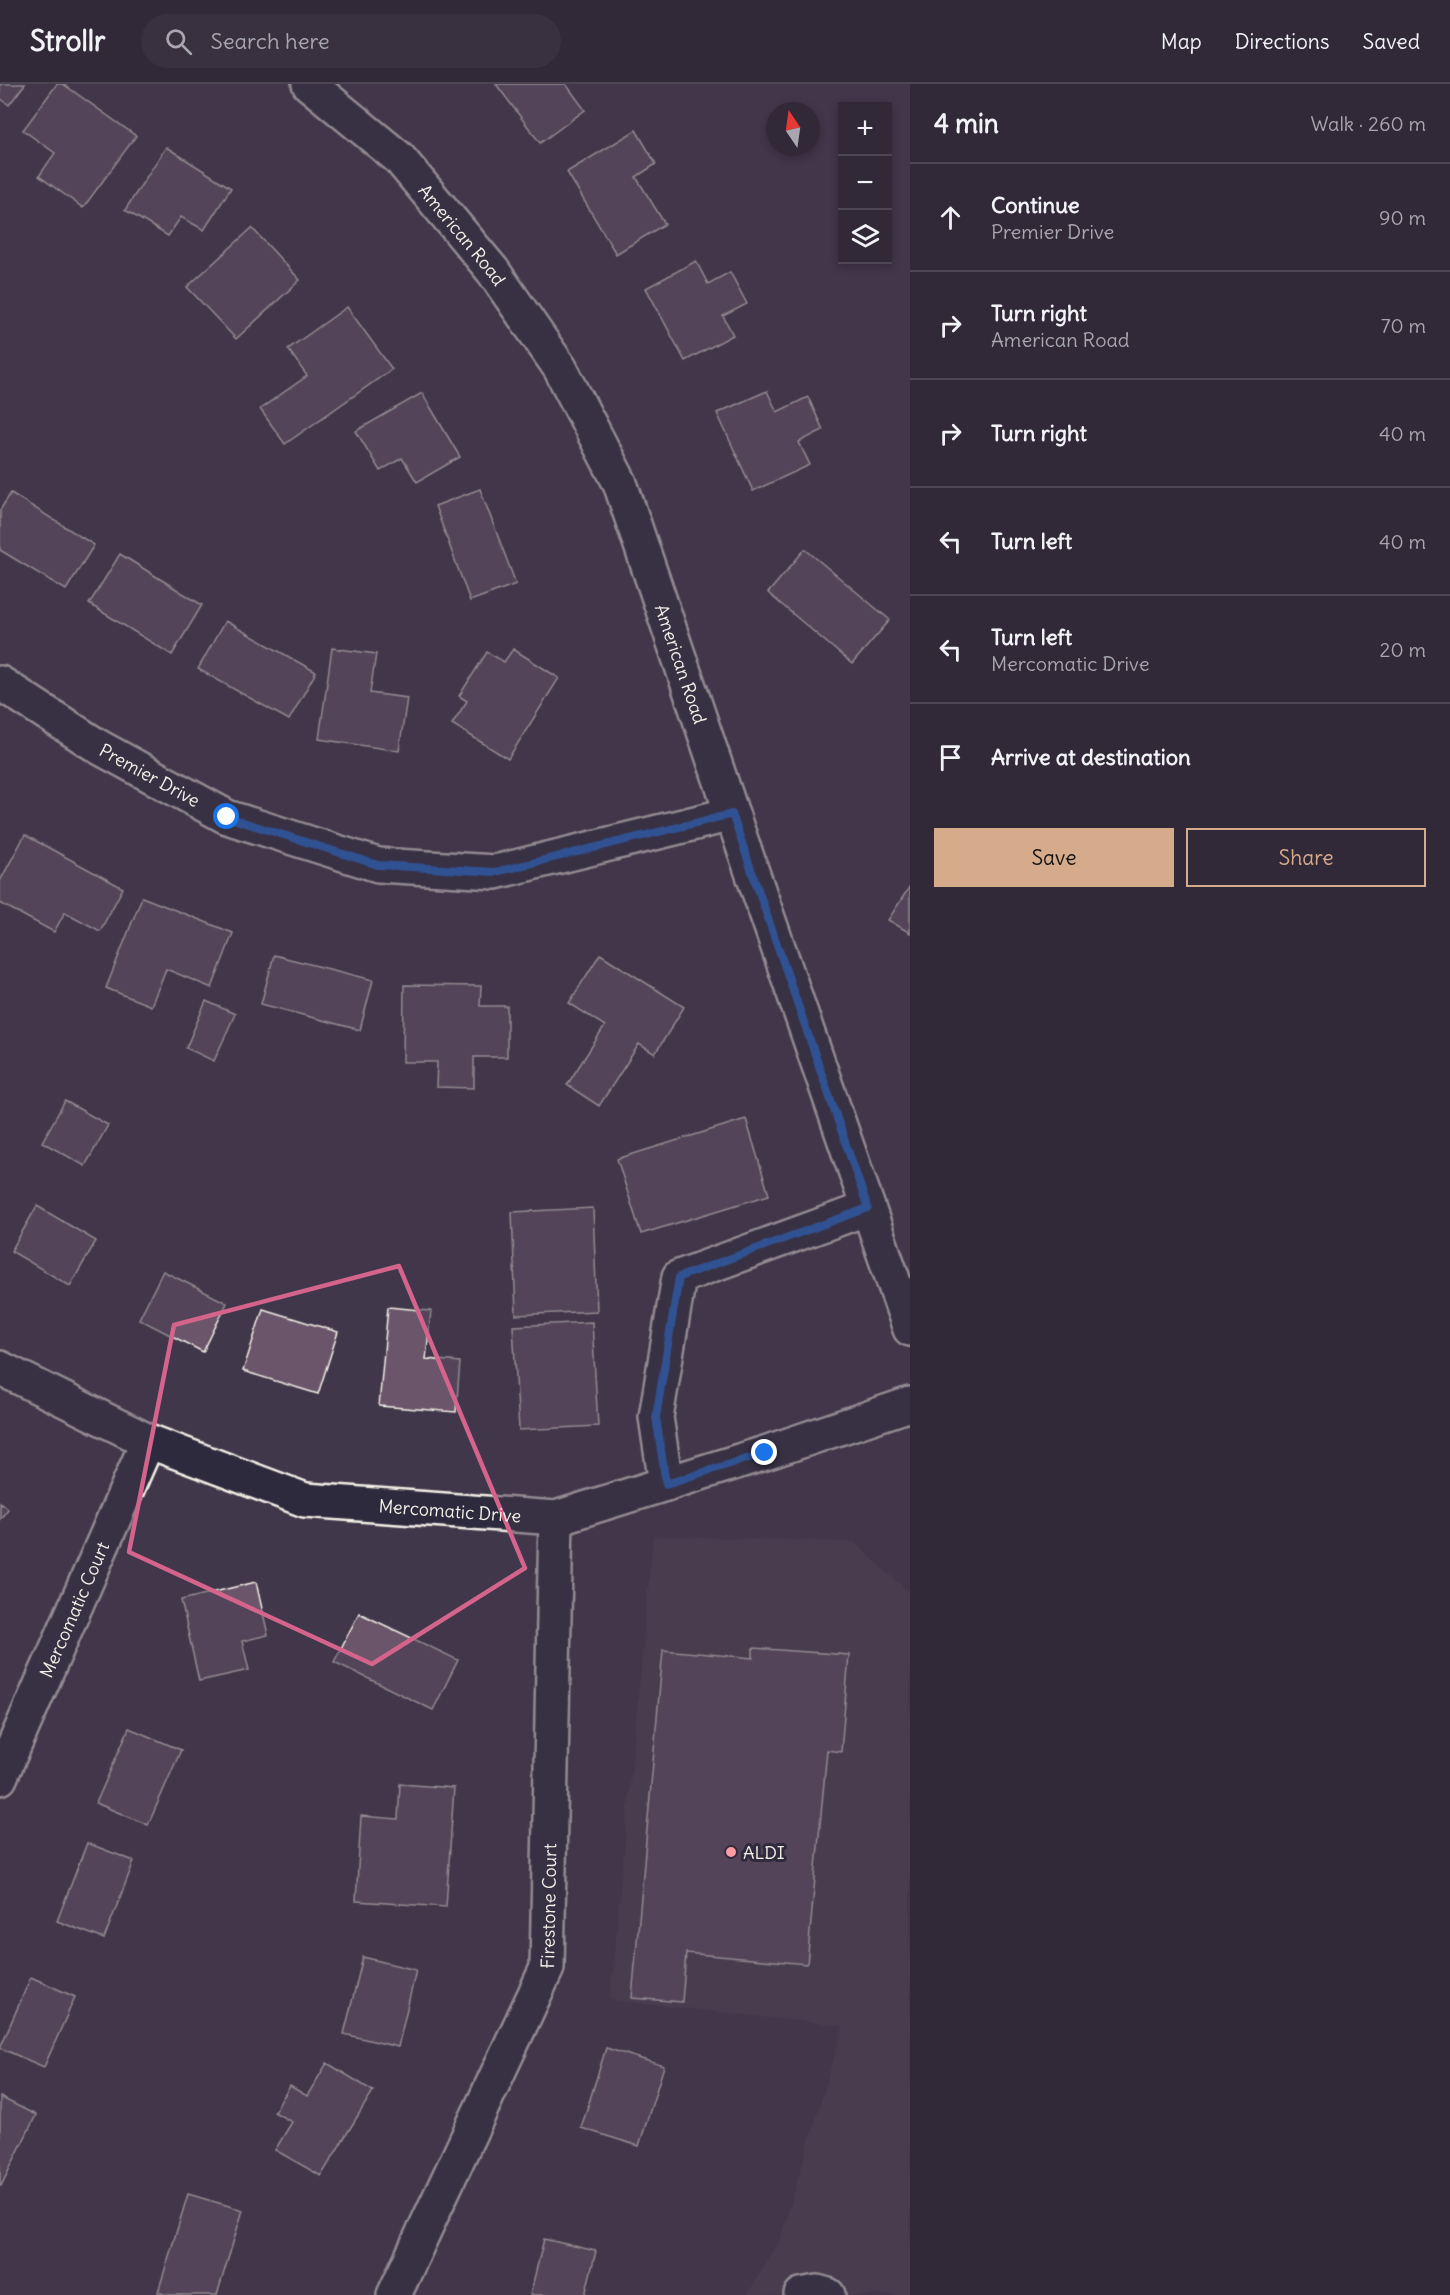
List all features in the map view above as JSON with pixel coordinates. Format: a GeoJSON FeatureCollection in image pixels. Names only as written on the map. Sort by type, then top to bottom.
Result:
{"type":"FeatureCollection","features":[{"type":"Feature","properties":{"kind":"street","name":"American Road"},"geometry":{"type":"LineString","coordinates":[[309,84],[399,158],[494,270],[560,368],[620,483],[910,1329]]}},
{"type":"Feature","properties":{"kind":"street","name":"Premier Drive"},"geometry":{"type":"LineString","coordinates":[[0,683],[99,747],[227,817],[378,865],[495,872],[732,814]]}},
{"type":"Feature","properties":{"kind":"street"},"geometry":{"type":"LineString","coordinates":[[666,1484],[656,1417],[679,1277],[868,1208]]}},
{"type":"Feature","properties":{"kind":"street","name":"Mercomatic Drive"},"geometry":{"type":"LineString","coordinates":[[0,1368],[148,1441],[305,1500],[556,1518],[910,1404]]}},
{"type":"Feature","properties":{"kind":"street","name":"Mercomatic Court"},"geometry":{"type":"LineString","coordinates":[[0,1778],[148,1441]]}},
{"type":"Feature","properties":{"kind":"street","name":"Firestone Court"},"geometry":{"type":"LineString","coordinates":[[394,2295],[547,1968],[556,1518]]}},
{"type":"Feature","properties":{"kind":"street"},"geometry":{"type":"LineString","coordinates":[[801,2295],[817,2292],[828,2295]]}},
{"type":"Feature","properties":{"kind":"highlighted area"},"geometry":{"type":"Polygon","coordinates":[[[399,1266],[525,1568],[372,1664],[129,1552],[174,1325],[399,1266]]]}},
{"type":"Feature","properties":{"kind":"shaded area"},"geometry":{"type":"Polygon","coordinates":[[[653,1536],[854,1542],[910,1593],[910,2295],[747,2295],[780,2240],[843,2026],[610,2000],[653,1536]]]}},
{"type":"Feature","properties":{"kind":"building"},"geometry":{"type":"Polygon","coordinates":[[[0,84],[25,84],[9,105],[0,98],[0,84]]]}},
{"type":"Feature","properties":{"kind":"building"},"geometry":{"type":"Polygon","coordinates":[[[57,84],[63,84],[136,136],[83,208],[39,176],[55,153],[23,130],[57,84]]]}},
{"type":"Feature","properties":{"kind":"building"},"geometry":{"type":"Polygon","coordinates":[[[496,84],[566,84],[585,110],[540,143],[496,84]]]}},
{"type":"Feature","properties":{"kind":"building"},"geometry":{"type":"Polygon","coordinates":[[[636,130],[656,164],[636,177],[665,224],[616,254],[567,172],[636,130]]]}},
{"type":"Feature","properties":{"kind":"building"},"geometry":{"type":"Polygon","coordinates":[[[166,147],[231,188],[204,230],[181,217],[168,236],[125,210],[166,147]]]}},
{"type":"Feature","properties":{"kind":"building"},"geometry":{"type":"Polygon","coordinates":[[[252,228],[300,280],[236,339],[187,287],[252,228]]]}},
{"type":"Feature","properties":{"kind":"building"},"geometry":{"type":"Polygon","coordinates":[[[696,261],[708,284],[730,272],[747,304],[723,316],[733,335],[685,361],[646,288],[696,261]]]}},
{"type":"Feature","properties":{"kind":"building"},"geometry":{"type":"Polygon","coordinates":[[[347,307],[392,369],[285,444],[260,409],[307,376],[288,349],[347,307]]]}},
{"type":"Feature","properties":{"kind":"building"},"geometry":{"type":"Polygon","coordinates":[[[767,391],[777,412],[808,397],[823,430],[799,442],[810,465],[753,491],[717,413],[767,391]]]}},
{"type":"Feature","properties":{"kind":"building"},"geometry":{"type":"Polygon","coordinates":[[[422,393],[460,457],[417,482],[402,458],[380,471],[356,431],[422,393]]]}},
{"type":"Feature","properties":{"kind":"building"},"geometry":{"type":"Polygon","coordinates":[[[480,489],[516,584],[470,601],[435,506],[480,489]]]}},
{"type":"Feature","properties":{"kind":"building"},"geometry":{"type":"Polygon","coordinates":[[[11,493],[94,545],[66,590],[0,550],[0,510],[11,493]]]}},
{"type":"Feature","properties":{"kind":"building"},"geometry":{"type":"Polygon","coordinates":[[[805,549],[890,620],[852,664],[768,593],[805,549]]]}},
{"type":"Feature","properties":{"kind":"building"},"geometry":{"type":"Polygon","coordinates":[[[120,554],[202,605],[172,655],[89,604],[120,554]]]}},
{"type":"Feature","properties":{"kind":"building"},"geometry":{"type":"Polygon","coordinates":[[[225,621],[316,672],[289,720],[198,669],[225,621]]]}},
{"type":"Feature","properties":{"kind":"building"},"geometry":{"type":"Polygon","coordinates":[[[332,648],[376,654],[370,693],[407,698],[399,751],[319,739],[332,648]]]}},
{"type":"Feature","properties":{"kind":"building"},"geometry":{"type":"Polygon","coordinates":[[[513,649],[559,678],[508,759],[452,724],[467,701],[459,696],[487,652],[504,662],[513,649]]]}},
{"type":"Feature","properties":{"kind":"building"},"geometry":{"type":"Polygon","coordinates":[[[25,835],[123,888],[100,931],[65,912],[54,932],[0,903],[0,881],[25,835]]]}},
{"type":"Feature","properties":{"kind":"building"},"geometry":{"type":"Polygon","coordinates":[[[910,886],[910,933],[888,920],[910,886]]]}},
{"type":"Feature","properties":{"kind":"building"},"geometry":{"type":"Polygon","coordinates":[[[142,897],[233,933],[212,988],[166,969],[151,1006],[106,988],[142,897]]]}},
{"type":"Feature","properties":{"kind":"building"},"geometry":{"type":"Polygon","coordinates":[[[600,954],[684,1007],[655,1054],[639,1044],[599,1106],[567,1085],[605,1026],[569,1003],[600,954]]]}},
{"type":"Feature","properties":{"kind":"building"},"geometry":{"type":"Polygon","coordinates":[[[274,955],[373,980],[360,1030],[261,1004],[274,955]]]}},
{"type":"Feature","properties":{"kind":"building"},"geometry":{"type":"Polygon","coordinates":[[[404,985],[481,986],[480,1006],[507,1006],[507,1057],[474,1057],[474,1088],[436,1087],[437,1062],[403,1062],[404,985]]]}},
{"type":"Feature","properties":{"kind":"building"},"geometry":{"type":"Polygon","coordinates":[[[206,1001],[235,1014],[214,1061],[186,1048],[206,1001]]]}},
{"type":"Feature","properties":{"kind":"building"},"geometry":{"type":"Polygon","coordinates":[[[65,1101],[108,1125],[85,1166],[42,1142],[65,1101]]]}},
{"type":"Feature","properties":{"kind":"building"},"geometry":{"type":"Polygon","coordinates":[[[746,1119],[769,1195],[641,1234],[617,1159],[746,1119]]]}},
{"type":"Feature","properties":{"kind":"building"},"geometry":{"type":"Polygon","coordinates":[[[37,1206],[96,1241],[70,1286],[11,1251],[37,1206]]]}},
{"type":"Feature","properties":{"kind":"building"},"geometry":{"type":"Polygon","coordinates":[[[593,1208],[597,1311],[516,1315],[512,1212],[593,1208]]]}},
{"type":"Feature","properties":{"kind":"building"},"geometry":{"type":"Polygon","coordinates":[[[163,1271],[227,1303],[203,1352],[139,1319],[163,1271]]]}},
{"type":"Feature","properties":{"kind":"building"},"geometry":{"type":"Polygon","coordinates":[[[388,1307],[431,1311],[426,1359],[460,1362],[456,1412],[379,1406],[388,1307]]]}},
{"type":"Feature","properties":{"kind":"building"},"geometry":{"type":"Polygon","coordinates":[[[263,1309],[338,1332],[318,1394],[243,1371],[263,1309]]]}},
{"type":"Feature","properties":{"kind":"building"},"geometry":{"type":"Polygon","coordinates":[[[592,1322],[598,1426],[519,1430],[513,1326],[592,1322]]]}},
{"type":"Feature","properties":{"kind":"building"},"geometry":{"type":"Polygon","coordinates":[[[0,1502],[8,1509],[0,1519],[0,1502]]]}},
{"type":"Feature","properties":{"kind":"building"},"geometry":{"type":"Polygon","coordinates":[[[256,1582],[268,1635],[242,1641],[249,1670],[199,1681],[181,1600],[256,1582]]]}},
{"type":"Feature","properties":{"kind":"building"},"geometry":{"type":"Polygon","coordinates":[[[359,1613],[458,1660],[433,1710],[334,1662],[359,1613]]]}},
{"type":"Feature","properties":{"kind":"building","name":"ALDI"},"geometry":{"type":"Polygon","coordinates":[[[753,1648],[849,1655],[841,1752],[827,1750],[807,1964],[686,1953],[682,2002],[632,1998],[663,1650],[753,1658],[753,1648]]]}},
{"type":"Feature","properties":{"kind":"building"},"geometry":{"type":"Polygon","coordinates":[[[129,1728],[181,1750],[148,1825],[96,1803],[129,1728]]]}},
{"type":"Feature","properties":{"kind":"building"},"geometry":{"type":"Polygon","coordinates":[[[400,1784],[454,1788],[446,1907],[356,1901],[361,1816],[398,1819],[400,1784]]]}},
{"type":"Feature","properties":{"kind":"building"},"geometry":{"type":"Polygon","coordinates":[[[87,1843],[134,1861],[104,1939],[57,1921],[87,1843]]]}},
{"type":"Feature","properties":{"kind":"building"},"geometry":{"type":"Polygon","coordinates":[[[363,1957],[416,1970],[398,2047],[344,2034],[363,1957]]]}},
{"type":"Feature","properties":{"kind":"building"},"geometry":{"type":"Polygon","coordinates":[[[31,1977],[75,1997],[44,2067],[0,2048],[31,1977]]]}},
{"type":"Feature","properties":{"kind":"building"},"geometry":{"type":"Polygon","coordinates":[[[606,2048],[664,2066],[639,2146],[581,2128],[606,2048]]]}},
{"type":"Feature","properties":{"kind":"building"},"geometry":{"type":"Polygon","coordinates":[[[327,2063],[373,2091],[321,2176],[275,2150],[292,2122],[274,2112],[290,2086],[307,2096],[327,2063]]]}},
{"type":"Feature","properties":{"kind":"building"},"geometry":{"type":"Polygon","coordinates":[[[0,2097],[36,2115],[1,2186],[0,2185],[0,2097]]]}},
{"type":"Feature","properties":{"kind":"building"},"geometry":{"type":"Polygon","coordinates":[[[188,2194],[243,2210],[217,2295],[167,2295],[158,2292],[188,2194]]]}},
{"type":"Feature","properties":{"kind":"building"},"geometry":{"type":"Polygon","coordinates":[[[544,2239],[596,2251],[585,2295],[530,2295],[544,2239]]]}},
{"type":"Feature","properties":{"kind":"place","name":"ALDI"},"geometry":{"type":"Point","coordinates":[731,1852]}},
{"type":"Feature","properties":{"kind":"route"},"geometry":{"type":"LineString","coordinates":[[227,817],[378,865],[495,872],[732,814],[868,1208],[679,1277],[656,1417],[666,1484],[765,1453]]}}]}
